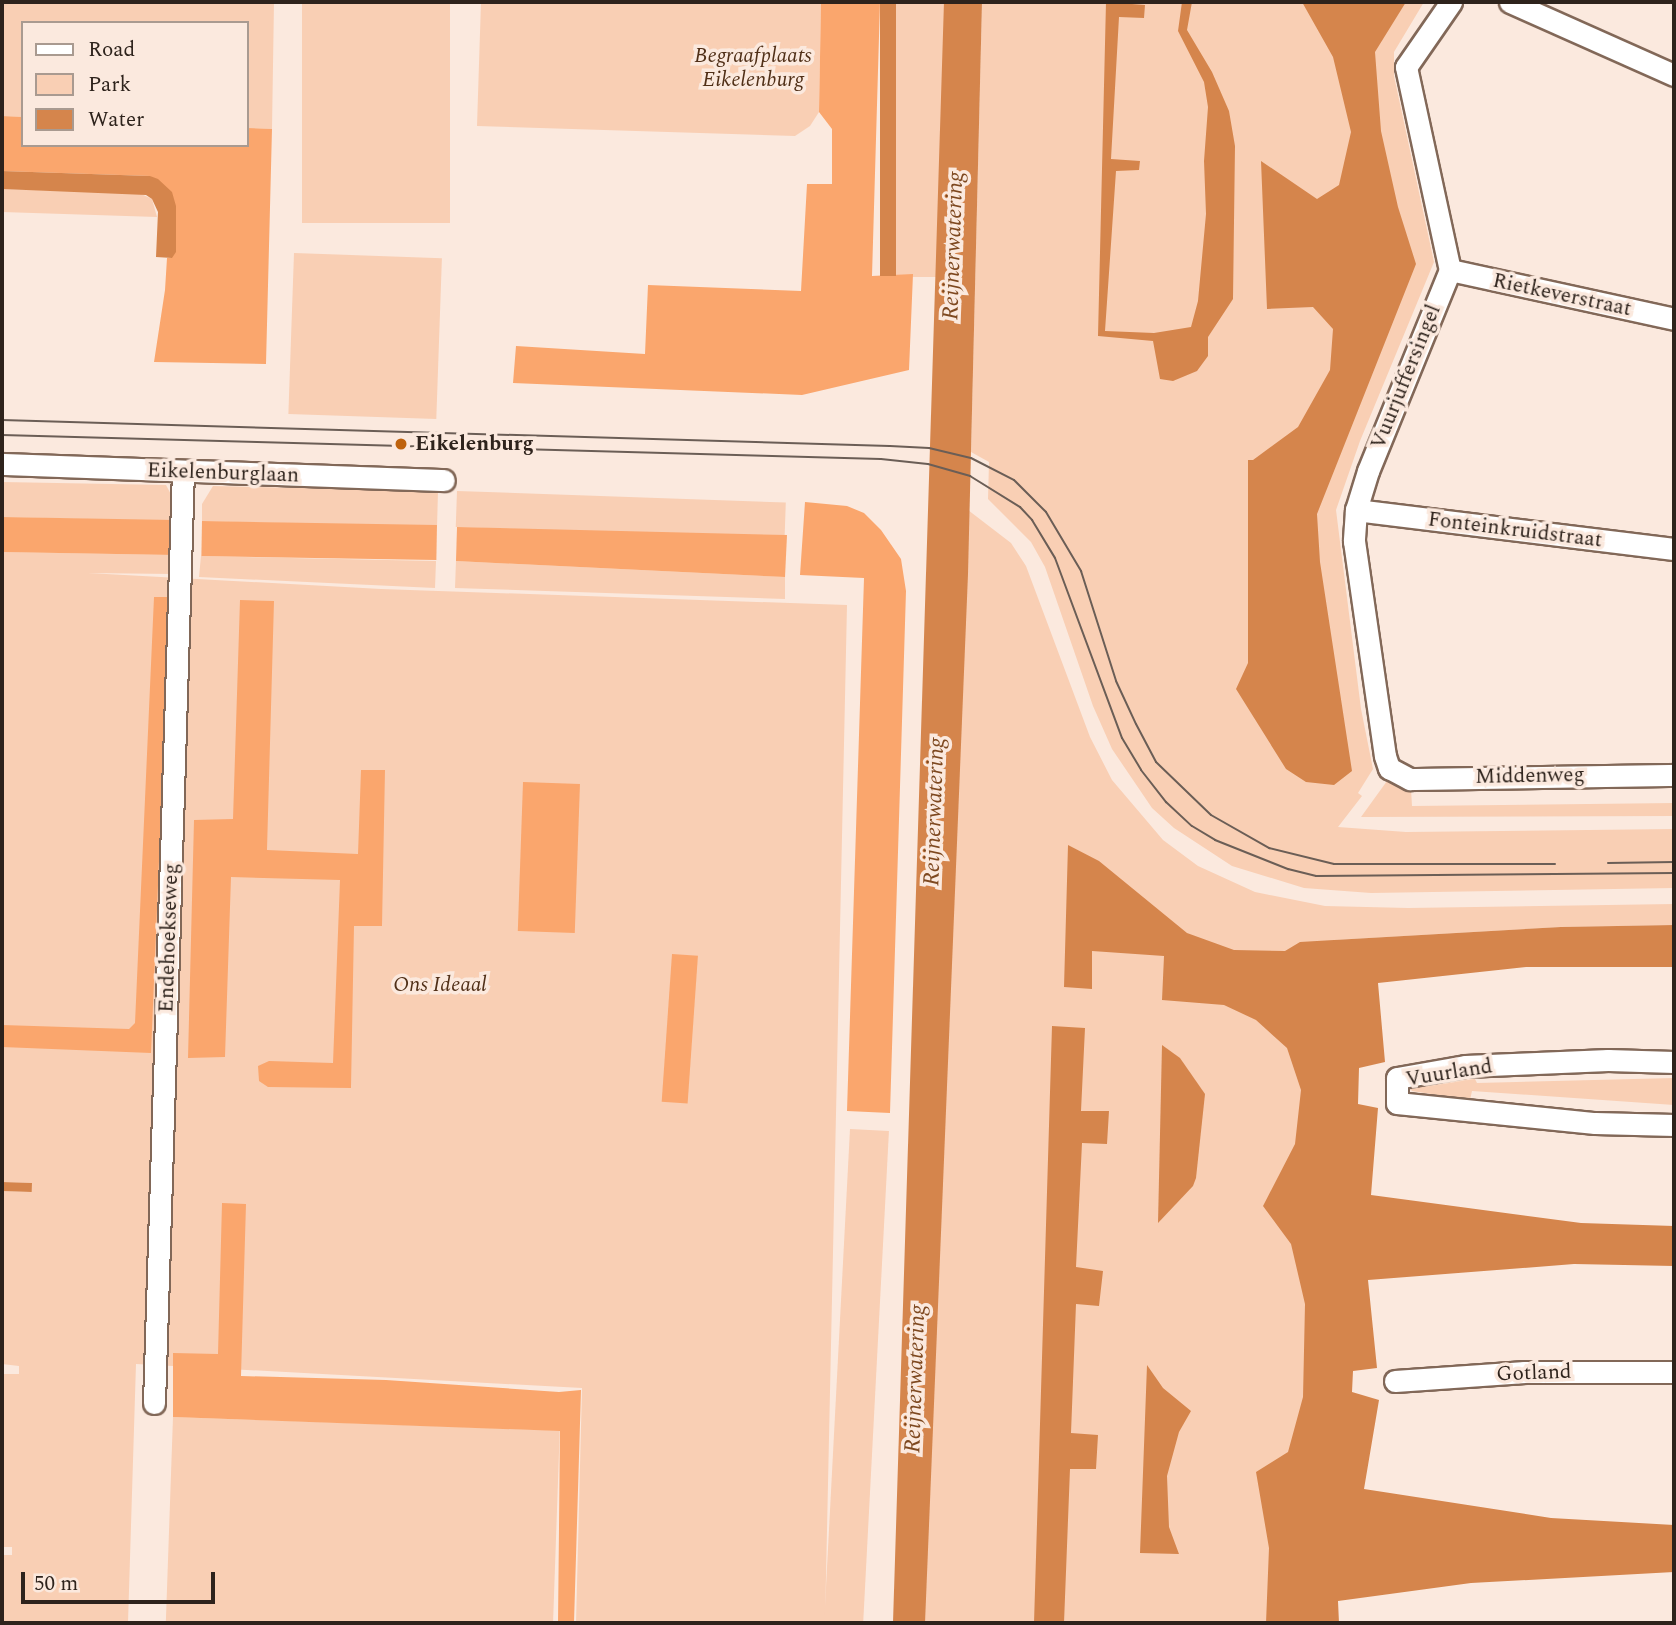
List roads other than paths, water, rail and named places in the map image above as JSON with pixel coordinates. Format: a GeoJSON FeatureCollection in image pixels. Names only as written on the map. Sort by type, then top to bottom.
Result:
{"type":"FeatureCollection","features":[{"type":"Feature","properties":{"kind":"street"},"geometry":{"type":"LineString","coordinates":[[1450,270],[1406,67],[1451,2]]}},
{"type":"Feature","properties":{"kind":"street"},"geometry":{"type":"LineString","coordinates":[[1510,2],[1674,75]]}},
{"type":"Feature","properties":{"kind":"street","name":"Rietkeverstraat"},"geometry":{"type":"LineString","coordinates":[[1450,270],[1674,318]]}},
{"type":"Feature","properties":{"kind":"street","name":"Vuurjuffersingel"},"geometry":{"type":"LineString","coordinates":[[1389,768],[1354,541],[1356,510],[1368,471],[1450,270]]}},
{"type":"Feature","properties":{"kind":"street","name":"Eikelenburglaan"},"geometry":{"type":"LineString","coordinates":[[2,464],[444,480]]}},
{"type":"Feature","properties":{"kind":"street","name":"Endehoekseweg"},"geometry":{"type":"LineString","coordinates":[[154,1403],[183,472]]}},
{"type":"Feature","properties":{"kind":"street","name":"Fonteinkruidstraat"},"geometry":{"type":"LineString","coordinates":[[1356,510],[1674,549]]}},
{"type":"Feature","properties":{"kind":"street","name":"Middenweg"},"geometry":{"type":"LineString","coordinates":[[1389,768],[1410,779],[1674,775]]}},
{"type":"Feature","properties":{"kind":"street","name":"Vuurland"},"geometry":{"type":"LineString","coordinates":[[1674,1062],[1608,1060],[1465,1066],[1396,1078],[1397,1103],[1595,1123],[1674,1125]]}},
{"type":"Feature","properties":{"kind":"street","name":"Gotland"},"geometry":{"type":"LineString","coordinates":[[1395,1381],[1525,1372],[1674,1372]]}},
{"type":"Feature","properties":{"kind":"water"},"geometry":{"type":"Polygon","coordinates":[[[880,2],[896,2],[896,276],[880,276],[880,2]]]}},
{"type":"Feature","properties":{"kind":"water","name":"Reijnerwatering"},"geometry":{"type":"Polygon","coordinates":[[[944,2],[982,2],[968,574],[925,1623],[893,1623],[944,2]]]}},
{"type":"Feature","properties":{"kind":"water"},"geometry":{"type":"Polygon","coordinates":[[[1106,2],[1145,5],[1144,18],[1119,17],[1111,159],[1140,161],[1139,170],[1116,171],[1105,331],[1154,333],[1191,327],[1198,301],[1206,214],[1204,161],[1208,107],[1204,82],[1178,31],[1182,2],[1192,2],[1187,30],[1212,72],[1229,111],[1235,146],[1233,299],[1208,337],[1208,356],[1197,371],[1173,381],[1160,379],[1153,341],[1098,336],[1106,2]]]}},
{"type":"Feature","properties":{"kind":"water"},"geometry":{"type":"Polygon","coordinates":[[[1302,2],[1406,2],[1375,52],[1381,131],[1398,207],[1416,264],[1317,514],[1320,562],[1352,771],[1334,785],[1306,782],[1286,769],[1236,689],[1248,663],[1248,460],[1253,460],[1298,427],[1330,370],[1333,329],[1313,307],[1267,309],[1261,161],[1317,199],[1339,185],[1351,132],[1333,57],[1302,2]]]}},
{"type":"Feature","properties":{"kind":"water"},"geometry":{"type":"Polygon","coordinates":[[[2,171],[150,176],[158,179],[172,192],[176,206],[176,252],[172,258],[156,257],[158,212],[152,199],[146,195],[2,189],[2,171]]]}},
{"type":"Feature","properties":{"kind":"water"},"geometry":{"type":"Polygon","coordinates":[[[1068,845],[1099,861],[1187,933],[1234,950],[1285,951],[1300,942],[1561,927],[1674,925],[1674,967],[1526,967],[1378,983],[1385,1062],[1359,1068],[1358,1104],[1378,1108],[1371,1195],[1581,1223],[1674,1226],[1674,1266],[1574,1264],[1368,1280],[1377,1368],[1353,1371],[1352,1392],[1379,1400],[1364,1489],[1551,1518],[1674,1525],[1674,1572],[1471,1583],[1338,1601],[1339,1623],[1266,1623],[1269,1548],[1256,1472],[1288,1452],[1303,1397],[1305,1304],[1291,1244],[1263,1206],[1295,1144],[1301,1090],[1287,1048],[1256,1020],[1224,1005],[1162,1000],[1164,956],[1092,951],[1092,989],[1064,987],[1068,845]]]}},
{"type":"Feature","properties":{"kind":"water"},"geometry":{"type":"Polygon","coordinates":[[[1052,1026],[1085,1028],[1081,1111],[1109,1111],[1107,1144],[1082,1143],[1076,1267],[1103,1271],[1099,1306],[1076,1304],[1071,1433],[1098,1435],[1096,1469],[1070,1469],[1064,1623],[1034,1623],[1052,1026]]]}},
{"type":"Feature","properties":{"kind":"water"},"geometry":{"type":"Polygon","coordinates":[[[1162,1045],[1180,1058],[1205,1094],[1196,1178],[1193,1186],[1158,1223],[1162,1045]]]}},
{"type":"Feature","properties":{"kind":"water"},"geometry":{"type":"Polygon","coordinates":[[[2,1182],[32,1183],[32,1192],[2,1191],[2,1182]]]}},
{"type":"Feature","properties":{"kind":"water"},"geometry":{"type":"Polygon","coordinates":[[[1147,1365],[1163,1388],[1191,1411],[1179,1432],[1167,1476],[1169,1527],[1179,1554],[1140,1553],[1147,1365]]]}},
{"type":"Feature","properties":{"kind":"tram line"},"geometry":{"type":"LineString","coordinates":[[2,420],[890,446],[929,448],[971,458],[1014,480],[1046,512],[1081,571],[1116,681],[1156,762],[1211,815],[1269,848],[1334,864],[1555,864]]}},
{"type":"Feature","properties":{"kind":"tram line"},"geometry":{"type":"LineString","coordinates":[[2,435],[881,459],[928,464],[970,476],[1020,507],[1032,520],[1055,558],[1122,738],[1141,770],[1166,802],[1192,826],[1215,840],[1288,869],[1316,876],[1674,873]]}},
{"type":"Feature","properties":{"kind":"tram line"},"geometry":{"type":"LineString","coordinates":[[1608,863],[1674,862]]}},
{"type":"Feature","properties":{"kind":"place","name":"Eikelenburg"},"geometry":{"type":"Point","coordinates":[401,444]}},
{"type":"Feature","properties":{"kind":"park label","name":"Begraafplaats Eikelenburg"},"geometry":{"type":"Point","coordinates":[753,68]}},
{"type":"Feature","properties":{"kind":"park label","name":"Ons Ideaal"},"geometry":{"type":"Point","coordinates":[440,985]}}]}
